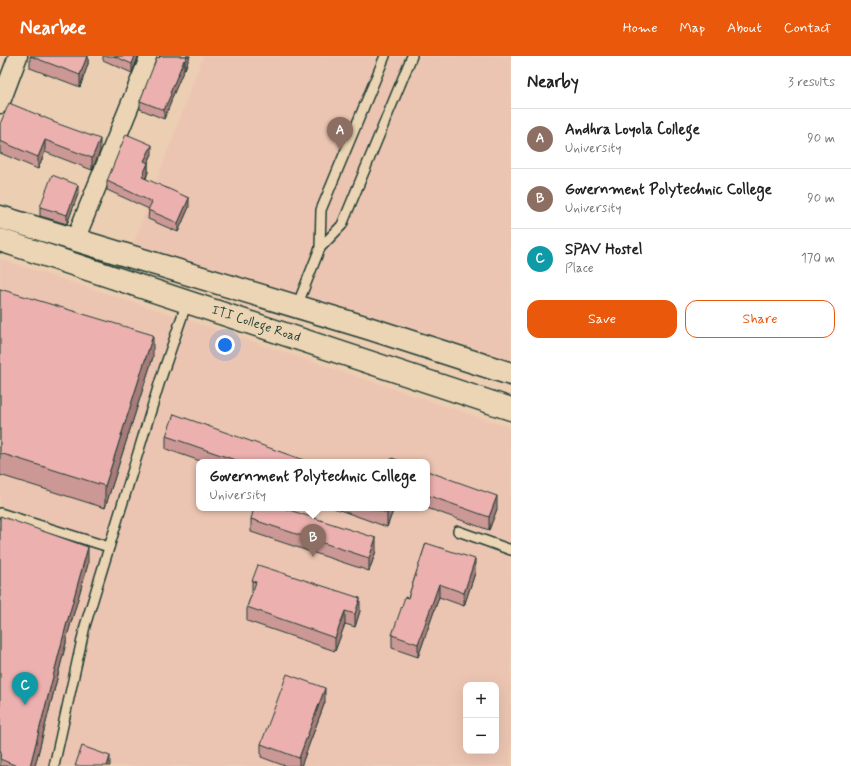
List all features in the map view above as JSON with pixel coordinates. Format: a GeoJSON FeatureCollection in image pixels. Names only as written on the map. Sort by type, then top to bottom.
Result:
{"type":"FeatureCollection","features":[{"type":"Feature","properties":{"kind":"street"},"geometry":{"type":"LineString","coordinates":[[0,104],[18,56]]}},
{"type":"Feature","properties":{"kind":"street"},"geometry":{"type":"LineString","coordinates":[[75,240],[150,56]]}},
{"type":"Feature","properties":{"kind":"street"},"geometry":{"type":"LineString","coordinates":[[0,217],[297,306],[511,374]]}},
{"type":"Feature","properties":{"kind":"street","name":"ITI College Road"},"geometry":{"type":"LineString","coordinates":[[0,240],[511,409]]}},
{"type":"Feature","properties":{"kind":"lane"},"geometry":{"type":"LineString","coordinates":[[297,306],[320,248],[321,210],[385,56]]}},
{"type":"Feature","properties":{"kind":"lane"},"geometry":{"type":"LineString","coordinates":[[320,248],[342,225],[412,56]]}},
{"type":"Feature","properties":{"kind":"lane"},"geometry":{"type":"LineString","coordinates":[[54,766],[85,626],[160,381],[187,302]]}},
{"type":"Feature","properties":{"kind":"lane"},"geometry":{"type":"LineString","coordinates":[[0,513],[109,547]]}},
{"type":"Feature","properties":{"kind":"lane"},"geometry":{"type":"LineString","coordinates":[[458,531],[511,550]]}},
{"type":"Feature","properties":{"kind":"shaded area"},"geometry":{"type":"Polygon","coordinates":[[[203,56],[511,56],[511,369],[133,244],[203,56]]]}},
{"type":"Feature","properties":{"kind":"shaded area"},"geometry":{"type":"Polygon","coordinates":[[[0,259],[511,428],[511,766],[0,766],[0,259]]]}},
{"type":"Feature","properties":{"kind":"building"},"geometry":{"type":"Polygon","coordinates":[[[30,56],[87,56],[80,75],[30,56]]]}},
{"type":"Feature","properties":{"kind":"building"},"geometry":{"type":"Polygon","coordinates":[[[114,56],[135,56],[132,64],[114,56]]]}},
{"type":"Feature","properties":{"kind":"building"},"geometry":{"type":"Polygon","coordinates":[[[161,56],[187,56],[164,110],[140,101],[157,57],[159,58],[161,56]]]}},
{"type":"Feature","properties":{"kind":"building"},"geometry":{"type":"Polygon","coordinates":[[[9,103],[53,122],[100,139],[92,158],[45,140],[38,157],[0,141],[0,124],[9,103]]]}},
{"type":"Feature","properties":{"kind":"building"},"geometry":{"type":"Polygon","coordinates":[[[126,134],[152,145],[144,161],[148,163],[142,177],[189,198],[178,223],[148,210],[152,202],[107,181],[126,134]]]}},
{"type":"Feature","properties":{"kind":"building"},"geometry":{"type":"Polygon","coordinates":[[[52,175],[78,185],[67,215],[40,207],[52,175]]]}},
{"type":"Feature","properties":{"kind":"building"},"geometry":{"type":"Polygon","coordinates":[[[0,289],[153,335],[105,486],[0,453],[0,289]]]}},
{"type":"Feature","properties":{"kind":"building"},"geometry":{"type":"Polygon","coordinates":[[[174,414],[301,459],[232,459],[166,436],[174,414]]]}},
{"type":"Feature","properties":{"kind":"building"},"geometry":{"type":"Polygon","coordinates":[[[430,472],[497,496],[489,517],[430,496],[430,472]]]}},
{"type":"Feature","properties":{"kind":"building"},"geometry":{"type":"Polygon","coordinates":[[[253,511],[292,511],[376,538],[369,558],[251,519],[253,511]]]}},
{"type":"Feature","properties":{"kind":"building"},"geometry":{"type":"Polygon","coordinates":[[[0,516],[88,547],[30,766],[17,766],[0,759],[0,516]]]}},
{"type":"Feature","properties":{"kind":"building"},"geometry":{"type":"Polygon","coordinates":[[[426,543],[475,559],[464,593],[439,584],[418,644],[392,635],[405,597],[408,598],[426,543]]]}},
{"type":"Feature","properties":{"kind":"building"},"geometry":{"type":"Polygon","coordinates":[[[258,565],[360,598],[355,614],[345,611],[335,638],[247,607],[256,582],[252,581],[258,565]]]}},
{"type":"Feature","properties":{"kind":"building"},"geometry":{"type":"Polygon","coordinates":[[[287,674],[325,688],[299,758],[261,744],[287,674]]]}},
{"type":"Feature","properties":{"kind":"building"},"geometry":{"type":"Polygon","coordinates":[[[82,746],[110,756],[107,766],[75,766],[82,746]]]}},
{"type":"Feature","properties":{"kind":"place","name":"Andhra Loyola College"},"geometry":{"type":"Point","coordinates":[340,150]}},
{"type":"Feature","properties":{"kind":"place","name":"Government Polytechnic College"},"geometry":{"type":"Point","coordinates":[313,557]}},
{"type":"Feature","properties":{"kind":"place","name":"SPAV Hostel"},"geometry":{"type":"Point","coordinates":[25,705]}}]}
